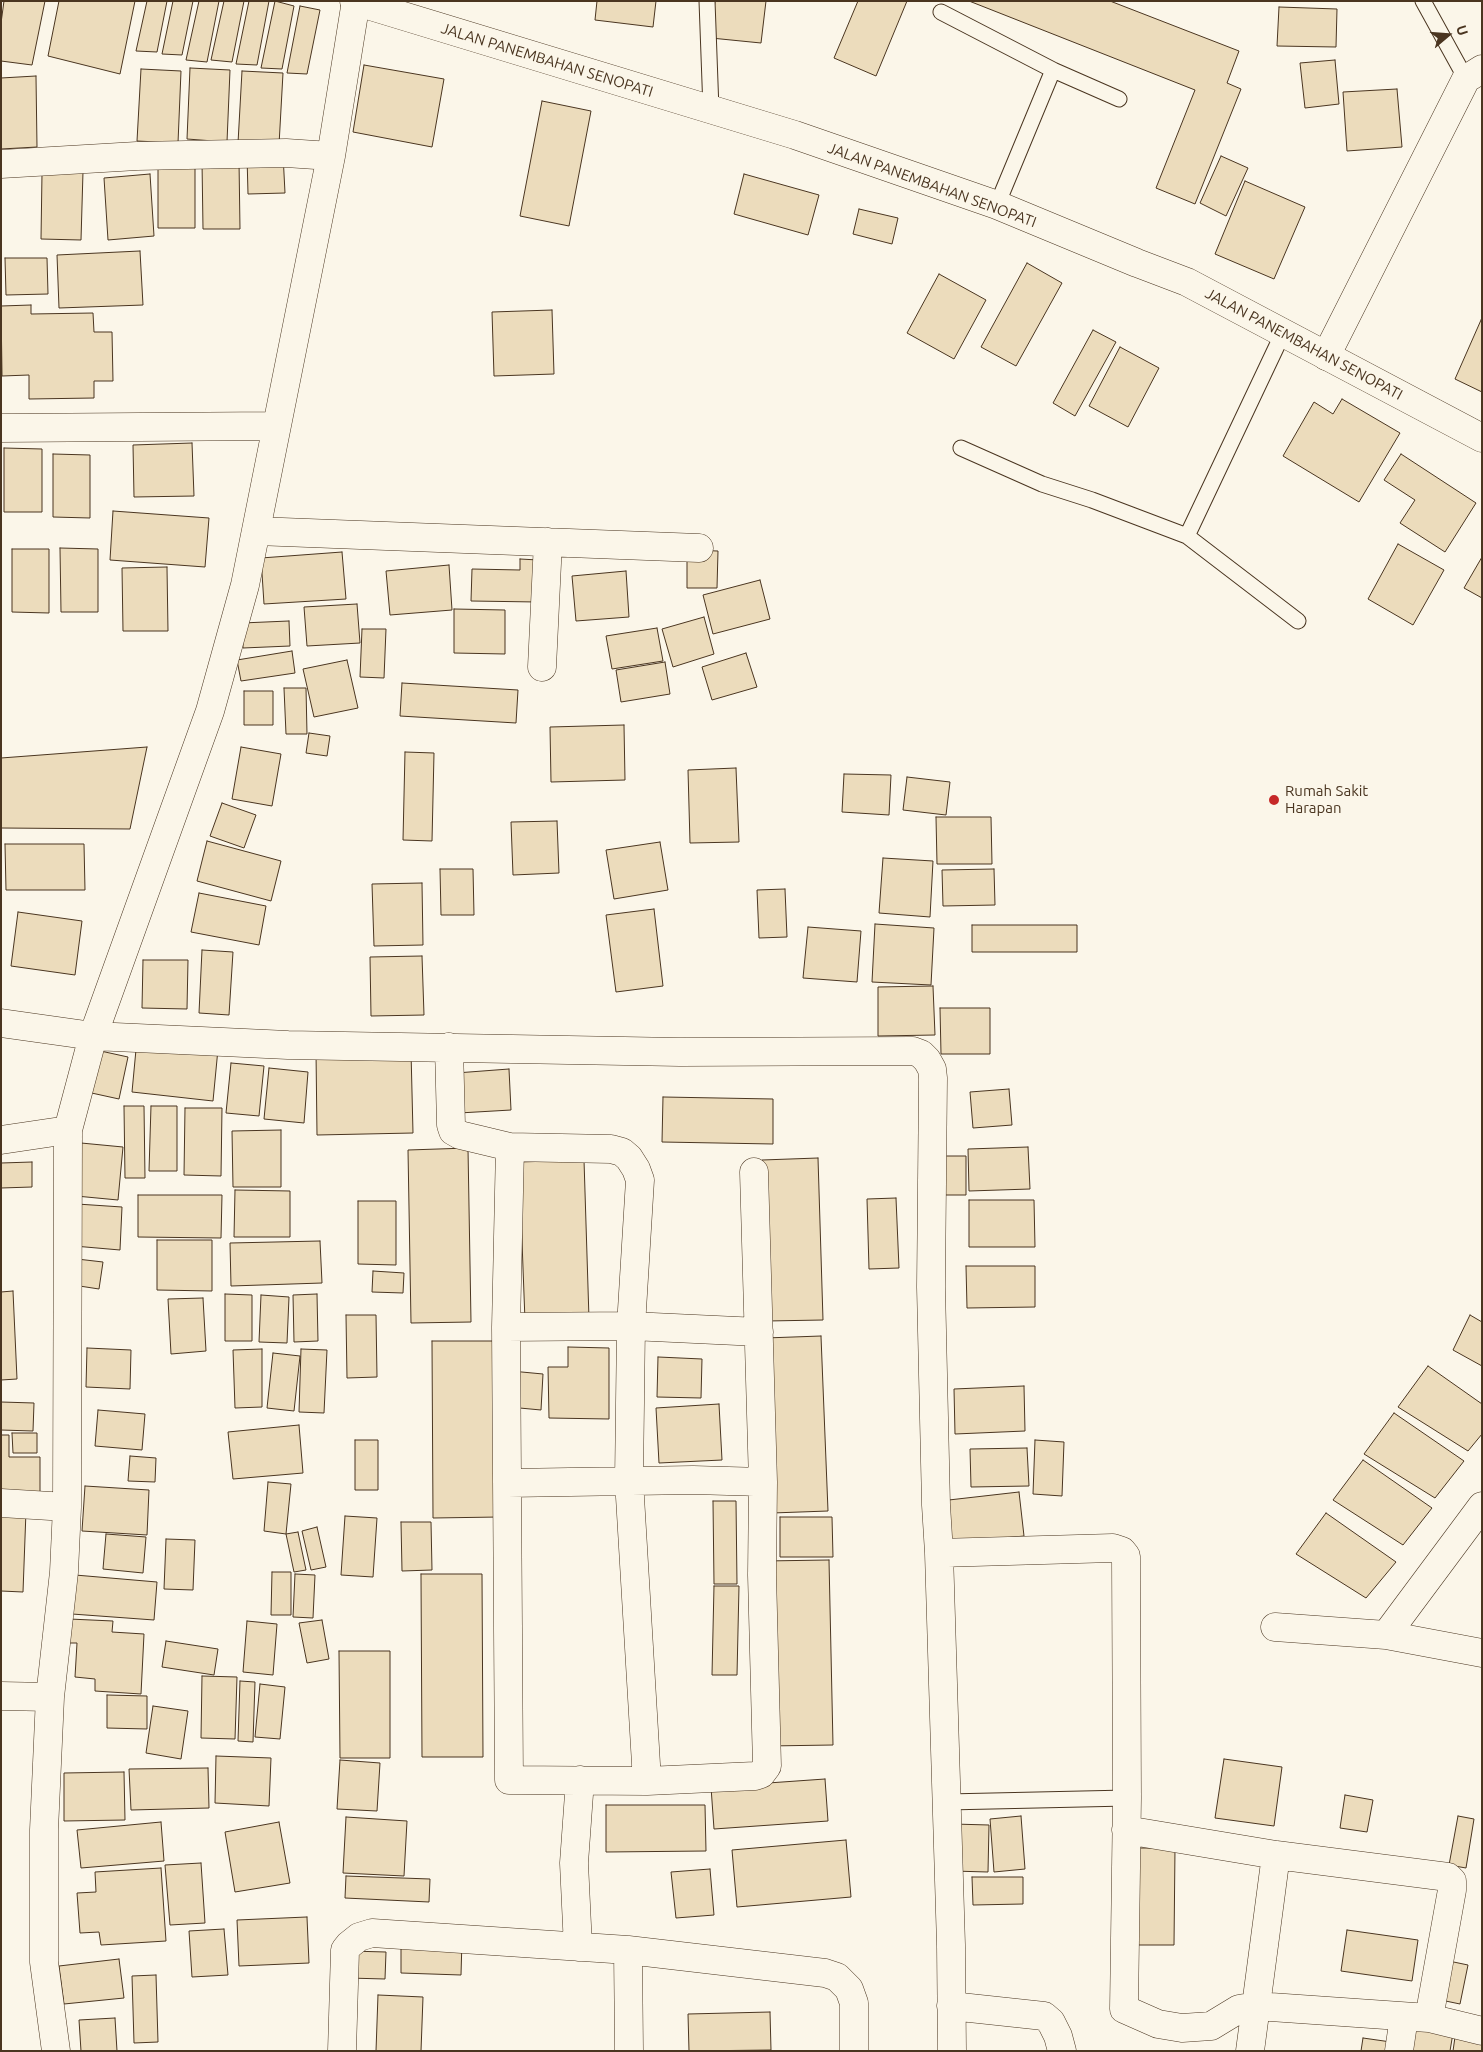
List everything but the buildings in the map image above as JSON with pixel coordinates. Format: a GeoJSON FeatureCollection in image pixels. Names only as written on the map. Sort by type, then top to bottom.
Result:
{"type":"FeatureCollection","features":[{"type":"Feature","properties":{"kind":"street","name":"JALAN PANEMBAHAN SENOPATI"},"geometry":{"type":"LineString","coordinates":[[355,1],[795,135],[997,205],[1187,282],[1482,438]]}},
{"type":"Feature","properties":{"kind":"street"},"geometry":{"type":"LineString","coordinates":[[56,2051],[44,1962],[44,1830],[50,1697],[64,1572],[67,1507],[68,1130],[93,1036],[210,711],[245,585],[331,156],[355,1]]}},
{"type":"Feature","properties":{"kind":"street"},"geometry":{"type":"LineString","coordinates":[[1326,356],[1474,74]]}},
{"type":"Feature","properties":{"kind":"street"},"geometry":{"type":"LineString","coordinates":[[1,164],[137,156],[286,153],[331,156]]}},
{"type":"Feature","properties":{"kind":"street"},"geometry":{"type":"LineString","coordinates":[[1,428],[276,426]]}},
{"type":"Feature","properties":{"kind":"street"},"geometry":{"type":"LineString","coordinates":[[256,531],[698,548]]}},
{"type":"Feature","properties":{"kind":"street"},"geometry":{"type":"LineString","coordinates":[[542,667],[548,542]]}},
{"type":"Feature","properties":{"kind":"street"},"geometry":{"type":"LineString","coordinates":[[1,1023],[93,1036],[288,1045],[680,1052],[913,1051],[927,1060],[932,1069],[933,1078],[931,1286],[936,1505],[947,1802],[952,2051]]}},
{"type":"Feature","properties":{"kind":"street"},"geometry":{"type":"LineString","coordinates":[[449,1048],[451,1125],[453,1131],[510,1146],[611,1149],[622,1152],[629,1158],[640,1180],[631,1326],[629,1480],[647,1781]]}},
{"type":"Feature","properties":{"kind":"street"},"geometry":{"type":"LineString","coordinates":[[1,1140],[68,1130]]}},
{"type":"Feature","properties":{"kind":"street"},"geometry":{"type":"LineString","coordinates":[[510,1146],[506,1326],[509,1780],[647,1781],[755,1776],[761,1774],[767,1766],[762,1575],[763,1482],[754,1172]]}},
{"type":"Feature","properties":{"kind":"street"},"geometry":{"type":"LineString","coordinates":[[506,1326],[631,1326],[759,1332]]}},
{"type":"Feature","properties":{"kind":"street"},"geometry":{"type":"LineString","coordinates":[[508,1483],[629,1480],[763,1482]]}},
{"type":"Feature","properties":{"kind":"street"},"geometry":{"type":"LineString","coordinates":[[1,1504],[67,1507]]}},
{"type":"Feature","properties":{"kind":"street"},"geometry":{"type":"LineString","coordinates":[[1386,1635],[1482,1506]]}},
{"type":"Feature","properties":{"kind":"street"},"geometry":{"type":"LineString","coordinates":[[939,1553],[1113,1548],[1122,1551],[1126,1556],[1127,1798],[1124,2009],[1158,2024],[1182,2028],[1211,2026],[1239,2009],[1256,2006],[1416,2017],[1482,2031]]}},
{"type":"Feature","properties":{"kind":"street"},"geometry":{"type":"LineString","coordinates":[[1275,1627],[1386,1635],[1482,1653]]}},
{"type":"Feature","properties":{"kind":"street"},"geometry":{"type":"LineString","coordinates":[[1,1696],[50,1697]]}},
{"type":"Feature","properties":{"kind":"street"},"geometry":{"type":"LineString","coordinates":[[578,1947],[574,1864],[580,1780]]}},
{"type":"Feature","properties":{"kind":"street"},"geometry":{"type":"LineString","coordinates":[[1126,1830],[1276,1855],[1443,1875],[1452,1881],[1416,2017],[1399,2051]]}},
{"type":"Feature","properties":{"kind":"street"},"geometry":{"type":"LineString","coordinates":[[1250,2051],[1276,1855]]}},
{"type":"Feature","properties":{"kind":"street"},"geometry":{"type":"LineString","coordinates":[[342,2051],[344,1953],[348,1945],[359,1937],[372,1933],[628,1950],[825,1973],[837,1977],[849,1989],[854,2003],[854,2051]]}},
{"type":"Feature","properties":{"kind":"street"},"geometry":{"type":"LineString","coordinates":[[628,1950],[629,2051]]}},
{"type":"Feature","properties":{"kind":"street"},"geometry":{"type":"LineString","coordinates":[[951,2006],[1044,2016],[1051,2022],[1058,2036],[1062,2051]]}},
{"type":"Feature","properties":{"kind":"lane"},"geometry":{"type":"LineString","coordinates":[[707,1],[711,110]]}},
{"type":"Feature","properties":{"kind":"lane"},"geometry":{"type":"LineString","coordinates":[[1423,1],[1474,74]]}},
{"type":"Feature","properties":{"kind":"lane"},"geometry":{"type":"LineString","coordinates":[[941,12],[1053,70],[1119,99]]}},
{"type":"Feature","properties":{"kind":"lane"},"geometry":{"type":"LineString","coordinates":[[997,205],[1053,70]]}},
{"type":"Feature","properties":{"kind":"lane"},"geometry":{"type":"LineString","coordinates":[[1186,536],[1283,333]]}},
{"type":"Feature","properties":{"kind":"lane"},"geometry":{"type":"LineString","coordinates":[[961,448],[1042,484],[1092,500],[1186,536],[1298,621]]}},
{"type":"Feature","properties":{"kind":"lane"},"geometry":{"type":"LineString","coordinates":[[947,1802],[1127,1798]]}},
{"type":"Feature","properties":{"kind":"place","name":"Rumah Sakit Harapan"},"geometry":{"type":"Point","coordinates":[1274,800]}}]}
